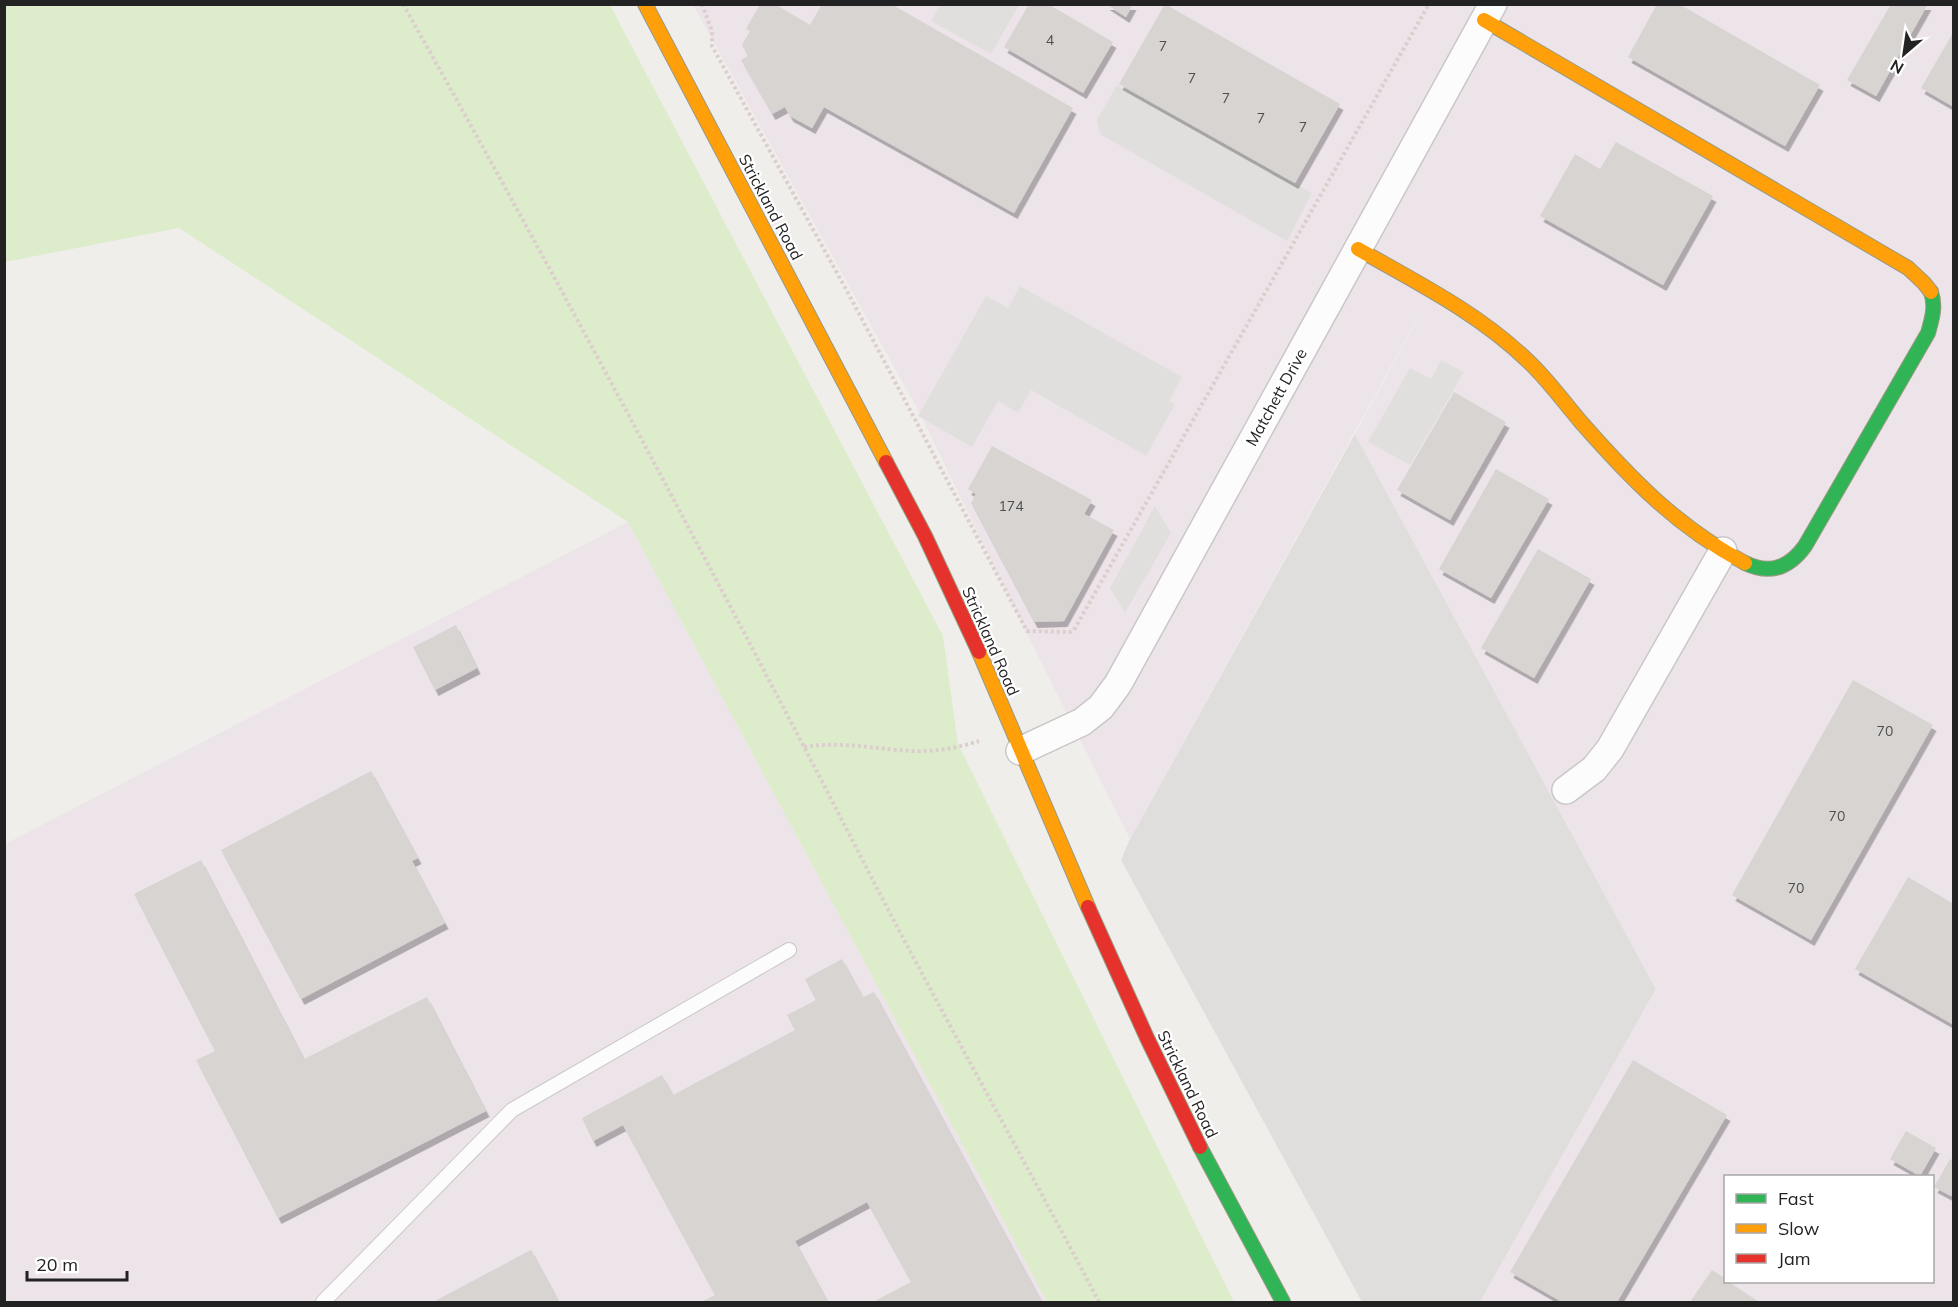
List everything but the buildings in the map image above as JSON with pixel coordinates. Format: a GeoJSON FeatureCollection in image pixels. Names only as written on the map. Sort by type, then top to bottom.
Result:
{"type":"FeatureCollection","features":[{"type":"Feature","properties":{"kind":"street","name":"Strickland Road"},"geometry":{"type":"LineString","coordinates":[[645,4],[894,476],[951,592],[1067,862],[1151,1047],[1192,1132],[1283,1302]]}},
{"type":"Feature","properties":{"kind":"street","name":"Matchett Drive"},"geometry":{"type":"LineString","coordinates":[[1016,741],[1082,722],[1101,707],[1118,684],[1488,12]]}},
{"type":"Feature","properties":{"kind":"street"},"geometry":{"type":"LineString","coordinates":[[1358,249],[1453,303],[1494,331],[1529,362],[1630,478],[1665,511],[1723,552],[1754,567],[1773,570],[1788,565],[1802,550],[1928,333],[1935,299],[1927,284],[1908,268],[1488,12]]}},
{"type":"Feature","properties":{"kind":"street"},"geometry":{"type":"LineString","coordinates":[[1566,790],[1594,769],[1610,749],[1723,552]]}},
{"type":"Feature","properties":{"kind":"lane"},"geometry":{"type":"LineString","coordinates":[[323,1302],[512,1110],[789,950]]}},
{"type":"Feature","properties":{"kind":"path"},"geometry":{"type":"LineString","coordinates":[[403,4],[589,344],[804,747],[916,963],[1013,1138],[1099,1302]]}},
{"type":"Feature","properties":{"kind":"path"},"geometry":{"type":"LineString","coordinates":[[702,4],[712,31],[712,46],[847,291],[1027,631],[1070,632],[1079,620],[1429,4]]}},
{"type":"Feature","properties":{"kind":"path"},"geometry":{"type":"LineString","coordinates":[[804,747],[843,744],[912,751],[1016,741]]}},
{"type":"Feature","properties":{"kind":"shaded area"},"geometry":{"type":"Polygon","coordinates":[[[941,4],[1019,5],[991,54],[931,21],[941,4]]]}},
{"type":"Feature","properties":{"kind":"shaded area"},"geometry":{"type":"Polygon","coordinates":[[[693,5],[1953,5],[1953,1302],[1480,1302],[1656,989],[1355,434],[1454,252],[1130,839],[919,412],[693,5]]]}},
{"type":"Feature","properties":{"kind":"shaded area"},"geometry":{"type":"Polygon","coordinates":[[[1117,85],[1312,193],[1287,241],[1100,134],[1097,120],[1117,85]]]}},
{"type":"Feature","properties":{"kind":"shaded area"},"geometry":{"type":"Polygon","coordinates":[[[1020,286],[1182,377],[1169,401],[1175,404],[1146,456],[1031,390],[1018,413],[998,401],[972,447],[918,416],[986,296],[1008,308],[1020,286]]]}},
{"type":"Feature","properties":{"kind":"shaded area"},"geometry":{"type":"Polygon","coordinates":[[[1441,360],[1464,372],[1410,465],[1368,442],[1410,368],[1431,379],[1441,360]]]}},
{"type":"Feature","properties":{"kind":"shaded area"},"geometry":{"type":"Polygon","coordinates":[[[1355,434],[1656,989],[1480,1302],[1362,1302],[1121,860],[1130,839],[1355,434]]]}},
{"type":"Feature","properties":{"kind":"shaded area"},"geometry":{"type":"Polygon","coordinates":[[[1155,506],[1171,533],[1125,613],[1110,588],[1155,506]]]}},
{"type":"Feature","properties":{"kind":"shaded area"},"geometry":{"type":"Polygon","coordinates":[[[628,522],[1047,1302],[5,1302],[5,844],[628,522]]]}},
{"type":"Feature","properties":{"kind":"green space"},"geometry":{"type":"Polygon","coordinates":[[[5,4],[610,5],[943,636],[958,744],[1234,1302],[1047,1302],[628,522],[179,228],[5,262],[5,4]]]}},
{"type":"Feature","properties":{"kind":"traffic: fast"},"geometry":{"type":"LineString","coordinates":[[1745,563],[1754,567],[1771,569],[1792,560],[1805,546],[1928,333],[1933,307],[1931,292]]}},
{"type":"Feature","properties":{"kind":"traffic: fast"},"geometry":{"type":"LineString","coordinates":[[1200,1147],[1283,1302]]}},
{"type":"Feature","properties":{"kind":"traffic: slow"},"geometry":{"type":"LineString","coordinates":[[645,4],[886,462]]}},
{"type":"Feature","properties":{"kind":"traffic: slow"},"geometry":{"type":"LineString","coordinates":[[1484,20],[1908,268],[1931,292]]}},
{"type":"Feature","properties":{"kind":"traffic: slow"},"geometry":{"type":"LineString","coordinates":[[1358,249],[1448,300],[1510,345],[1536,369],[1599,442],[1656,500],[1698,534],[1745,563]]}},
{"type":"Feature","properties":{"kind":"traffic: slow"},"geometry":{"type":"LineString","coordinates":[[979,652],[1088,907]]}},
{"type":"Feature","properties":{"kind":"traffic: jam"},"geometry":{"type":"LineString","coordinates":[[886,462],[925,536],[979,652]]}},
{"type":"Feature","properties":{"kind":"traffic: jam"},"geometry":{"type":"LineString","coordinates":[[1088,907],[1147,1038],[1200,1147]]}}]}
